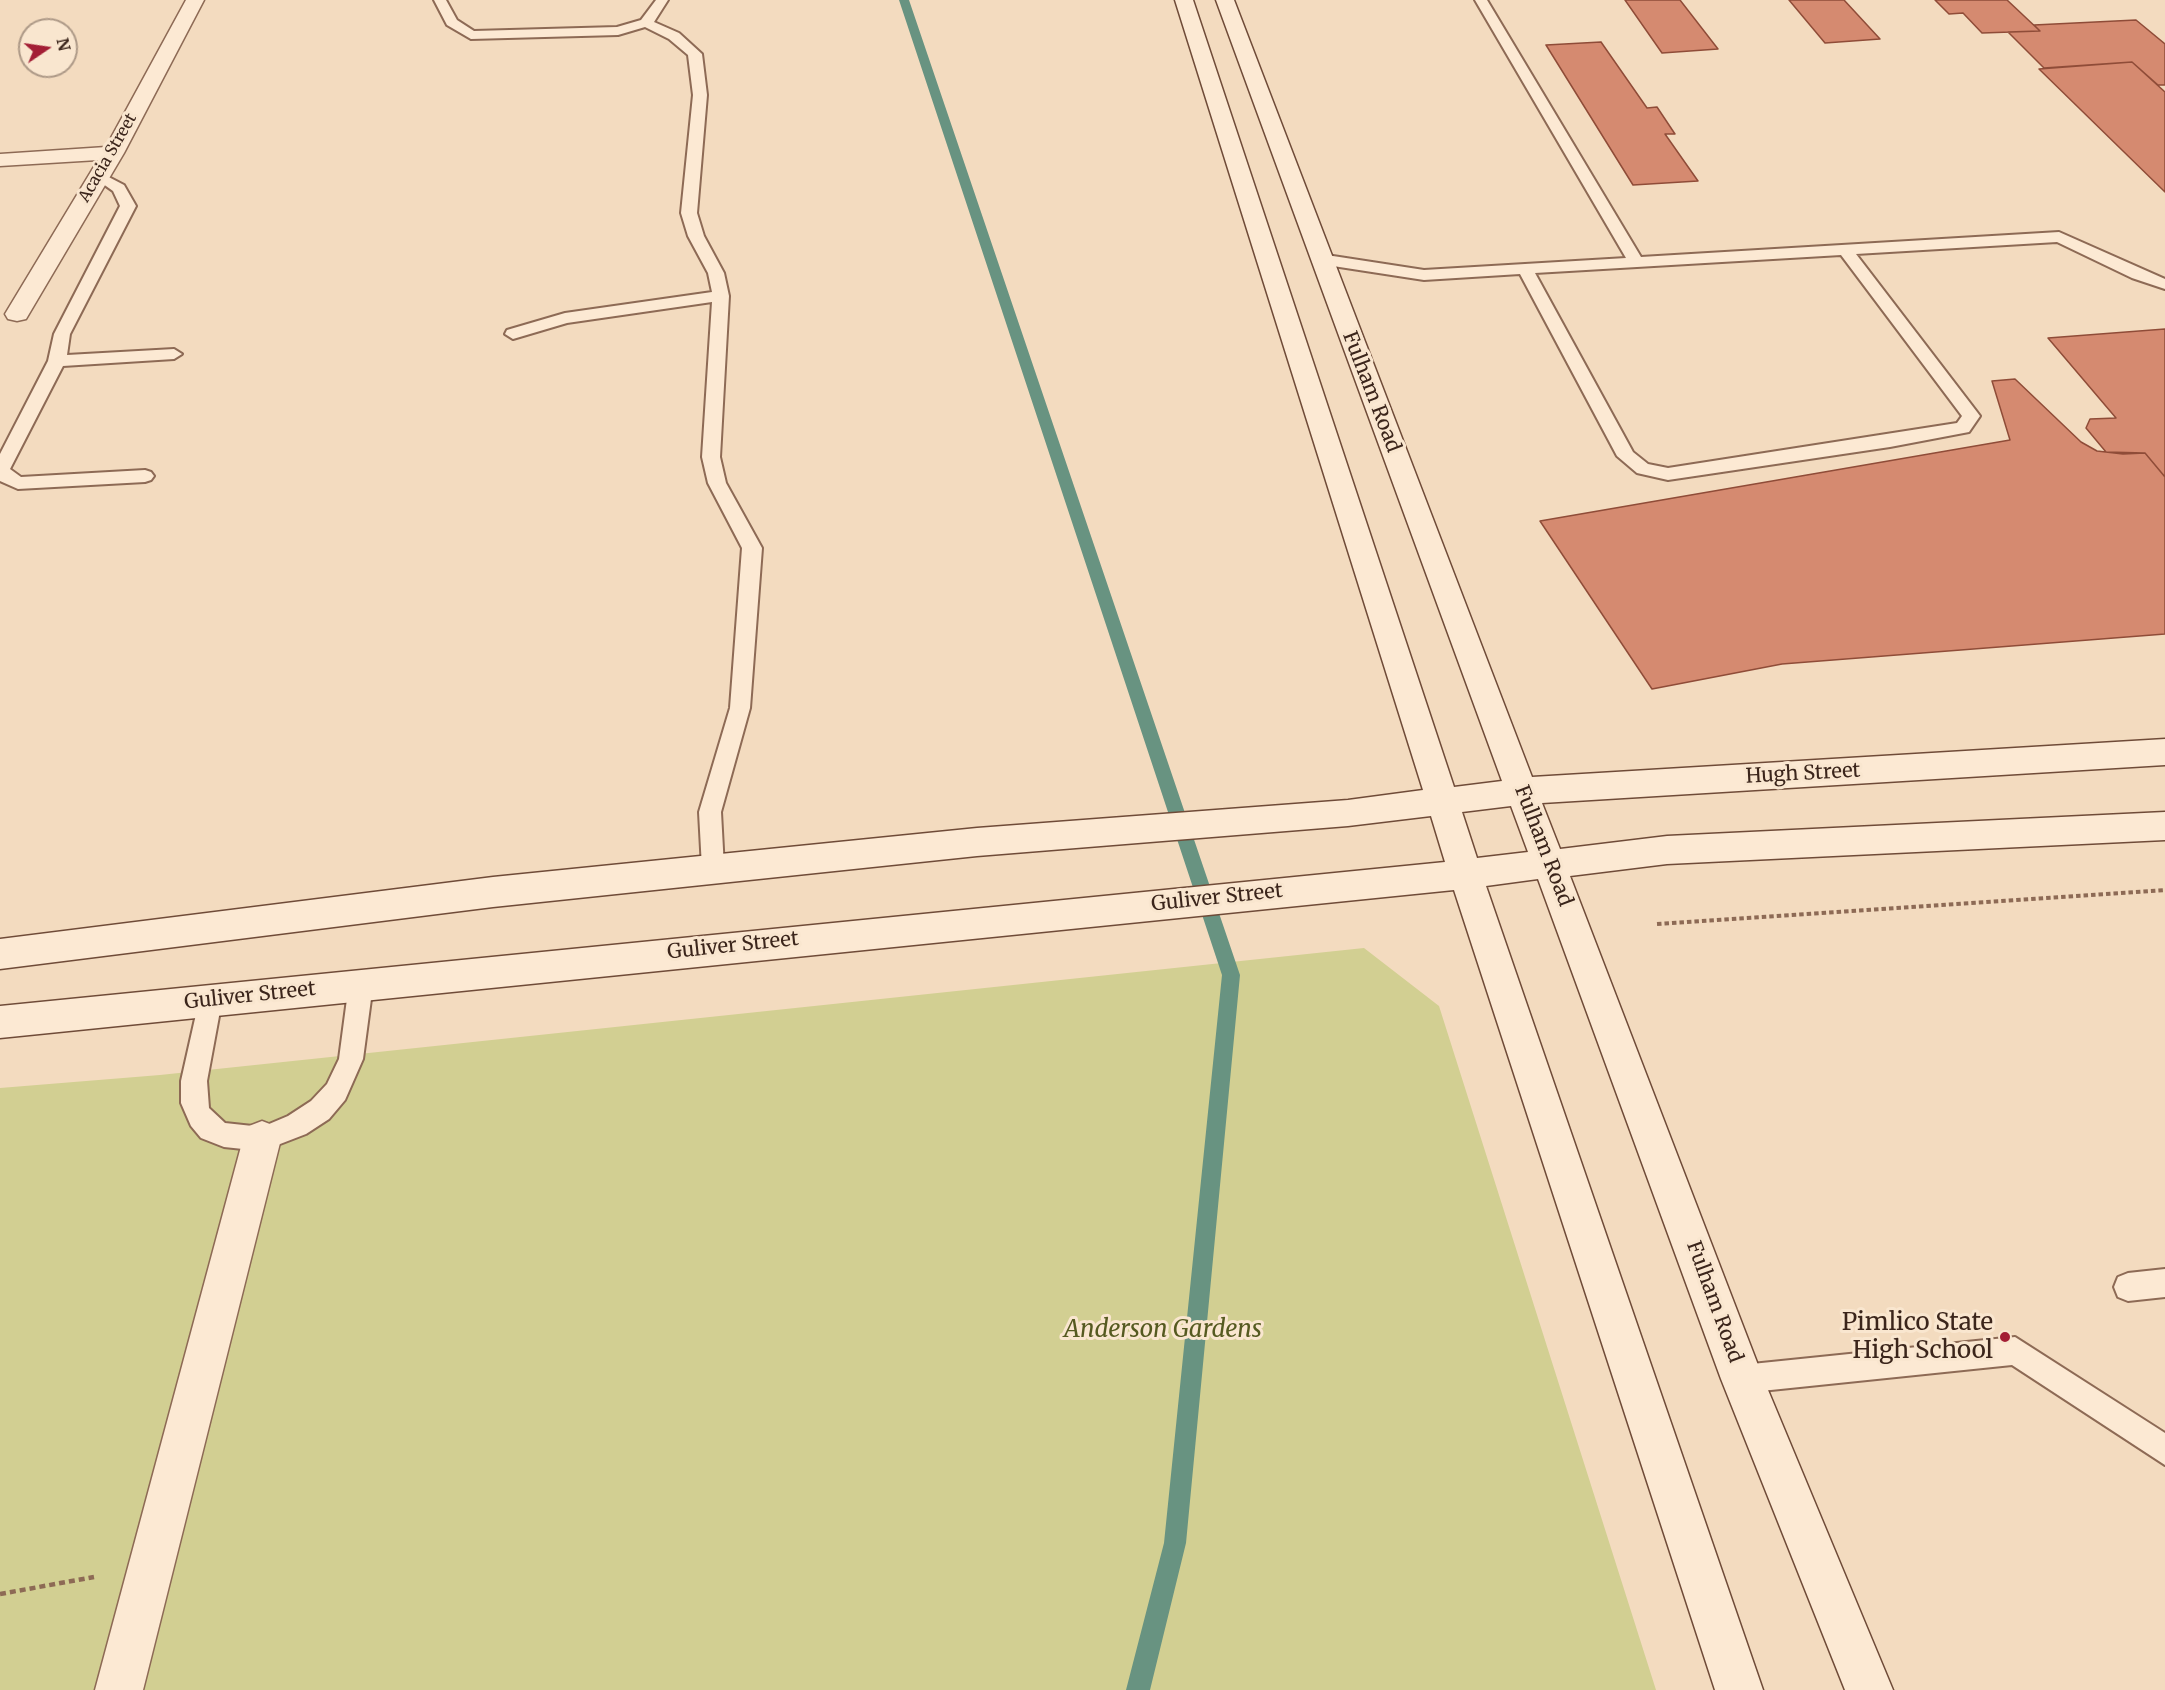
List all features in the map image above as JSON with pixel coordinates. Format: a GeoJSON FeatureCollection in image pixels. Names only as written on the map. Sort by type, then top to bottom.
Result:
{"type":"FeatureCollection","features":[{"type":"Feature","properties":{"kind":"street","name":"Acacia Street"},"geometry":{"type":"LineString","coordinates":[[17,314],[99,176],[195,0]]}},
{"type":"Feature","properties":{"kind":"street"},"geometry":{"type":"LineString","coordinates":[[1184,0],[1442,801],[1739,1690]]}},
{"type":"Feature","properties":{"kind":"street","name":"Fulham Road"},"geometry":{"type":"LineString","coordinates":[[1225,0],[1320,259],[1523,791],[1742,1379],[1869,1690]]}},
{"type":"Feature","properties":{"kind":"street"},"geometry":{"type":"LineString","coordinates":[[0,160],[112,153]]}},
{"type":"Feature","properties":{"kind":"street","name":"Hugh Street"},"geometry":{"type":"LineString","coordinates":[[1442,801],[1523,791],[2165,752]]}},
{"type":"Feature","properties":{"kind":"street"},"geometry":{"type":"LineString","coordinates":[[0,954],[493,892],[713,868],[977,842],[1348,813],[1442,801]]}},
{"type":"Feature","properties":{"kind":"street"},"geometry":{"type":"LineString","coordinates":[[1467,874],[1667,850],[2165,825]]}},
{"type":"Feature","properties":{"kind":"street","name":"Guliver Street"},"geometry":{"type":"LineString","coordinates":[[0,1022],[1467,874]]}},
{"type":"Feature","properties":{"kind":"street"},"geometry":{"type":"LineString","coordinates":[[119,1690],[262,1139]]}},
{"type":"Feature","properties":{"kind":"lane"},"geometry":{"type":"LineString","coordinates":[[440,0],[452,22],[471,34],[618,31],[646,23],[662,0]]}},
{"type":"Feature","properties":{"kind":"lane"},"geometry":{"type":"LineString","coordinates":[[1481,0],[1636,262]]}},
{"type":"Feature","properties":{"kind":"lane"},"geometry":{"type":"LineString","coordinates":[[646,23],[674,36],[694,54],[700,95],[689,213],[696,236],[716,273],[721,296],[711,457],[717,483],[752,548],[740,708],[710,812],[713,868]]}},
{"type":"Feature","properties":{"kind":"lane"},"geometry":{"type":"LineString","coordinates":[[99,176],[120,188],[128,206],[62,334],[57,362],[1,469],[5,476],[18,483],[145,476]]}},
{"type":"Feature","properties":{"kind":"lane"},"geometry":{"type":"LineString","coordinates":[[1320,259],[1424,275],[2059,237],[2138,275],[2165,284]]}},
{"type":"Feature","properties":{"kind":"lane"},"geometry":{"type":"LineString","coordinates":[[1525,269],[1626,456],[1643,469],[1668,474],[1900,440],[1963,428],[1971,416],[1845,250]]}},
{"type":"Feature","properties":{"kind":"lane"},"geometry":{"type":"LineString","coordinates":[[513,334],[565,318],[721,296]]}},
{"type":"Feature","properties":{"kind":"lane"},"geometry":{"type":"LineString","coordinates":[[57,362],[174,354]]}},
{"type":"Feature","properties":{"kind":"lane"},"geometry":{"type":"LineString","coordinates":[[210,1000],[194,1081],[195,1103],[200,1118],[210,1129],[224,1135],[262,1139],[297,1125],[320,1110],[336,1092],[351,1059],[361,984]]}},
{"type":"Feature","properties":{"kind":"lane"},"geometry":{"type":"LineString","coordinates":[[2128,1287],[2165,1283]]}},
{"type":"Feature","properties":{"kind":"lane"},"geometry":{"type":"LineString","coordinates":[[1742,1379],[2015,1351],[2165,1450]]}},
{"type":"Feature","properties":{"kind":"path"},"geometry":{"type":"LineString","coordinates":[[1657,924],[2165,890]]}},
{"type":"Feature","properties":{"kind":"path"},"geometry":{"type":"LineString","coordinates":[[0,1594],[151,1567]]}},
{"type":"Feature","properties":{"kind":"green space","name":"Anderson Gardens"},"geometry":{"type":"Polygon","coordinates":[[[1364,948],[1439,1006],[1656,1690],[0,1690],[0,1088],[160,1075],[1364,948]]]}},
{"type":"Feature","properties":{"kind":"building"},"geometry":{"type":"Polygon","coordinates":[[[1625,0],[1680,0],[1718,49],[1662,53],[1625,0]]]}},
{"type":"Feature","properties":{"kind":"building"},"geometry":{"type":"Polygon","coordinates":[[[1789,0],[1844,0],[1880,39],[1825,43],[1789,0]]]}},
{"type":"Feature","properties":{"kind":"building"},"geometry":{"type":"Polygon","coordinates":[[[1935,0],[2007,0],[2040,31],[1982,33],[1963,13],[1949,14],[1935,0]]]}},
{"type":"Feature","properties":{"kind":"building"},"geometry":{"type":"Polygon","coordinates":[[[2136,20],[2165,44],[2165,85],[2158,85],[2132,62],[2044,68],[2008,32],[2040,31],[2034,25],[2136,20]]]}},
{"type":"Feature","properties":{"kind":"building"},"geometry":{"type":"Polygon","coordinates":[[[1601,42],[1647,108],[1657,107],[1675,134],[1665,134],[1698,181],[1633,185],[1546,45],[1601,42]]]}},
{"type":"Feature","properties":{"kind":"building"},"geometry":{"type":"Polygon","coordinates":[[[2132,62],[2165,92],[2165,192],[2039,69],[2132,62]]]}},
{"type":"Feature","properties":{"kind":"building"},"geometry":{"type":"Polygon","coordinates":[[[2165,329],[2165,477],[2145,453],[2106,452],[2086,428],[2090,419],[2116,418],[2048,338],[2165,329]]]}},
{"type":"Feature","properties":{"kind":"building"},"geometry":{"type":"Polygon","coordinates":[[[2015,379],[2081,442],[2097,451],[2123,454],[2145,453],[2165,477],[2165,634],[1782,664],[1652,689],[1540,521],[2010,440],[1992,381],[2015,379]]]}},
{"type":"Feature","properties":{"kind":"waterway"},"geometry":{"type":"LineString","coordinates":[[904,0],[1231,975],[1175,1543],[1138,1690]]}},
{"type":"Feature","properties":{"kind":"place","name":"Pimlico State High School"},"geometry":{"type":"Point","coordinates":[2005,1337]}}]}
